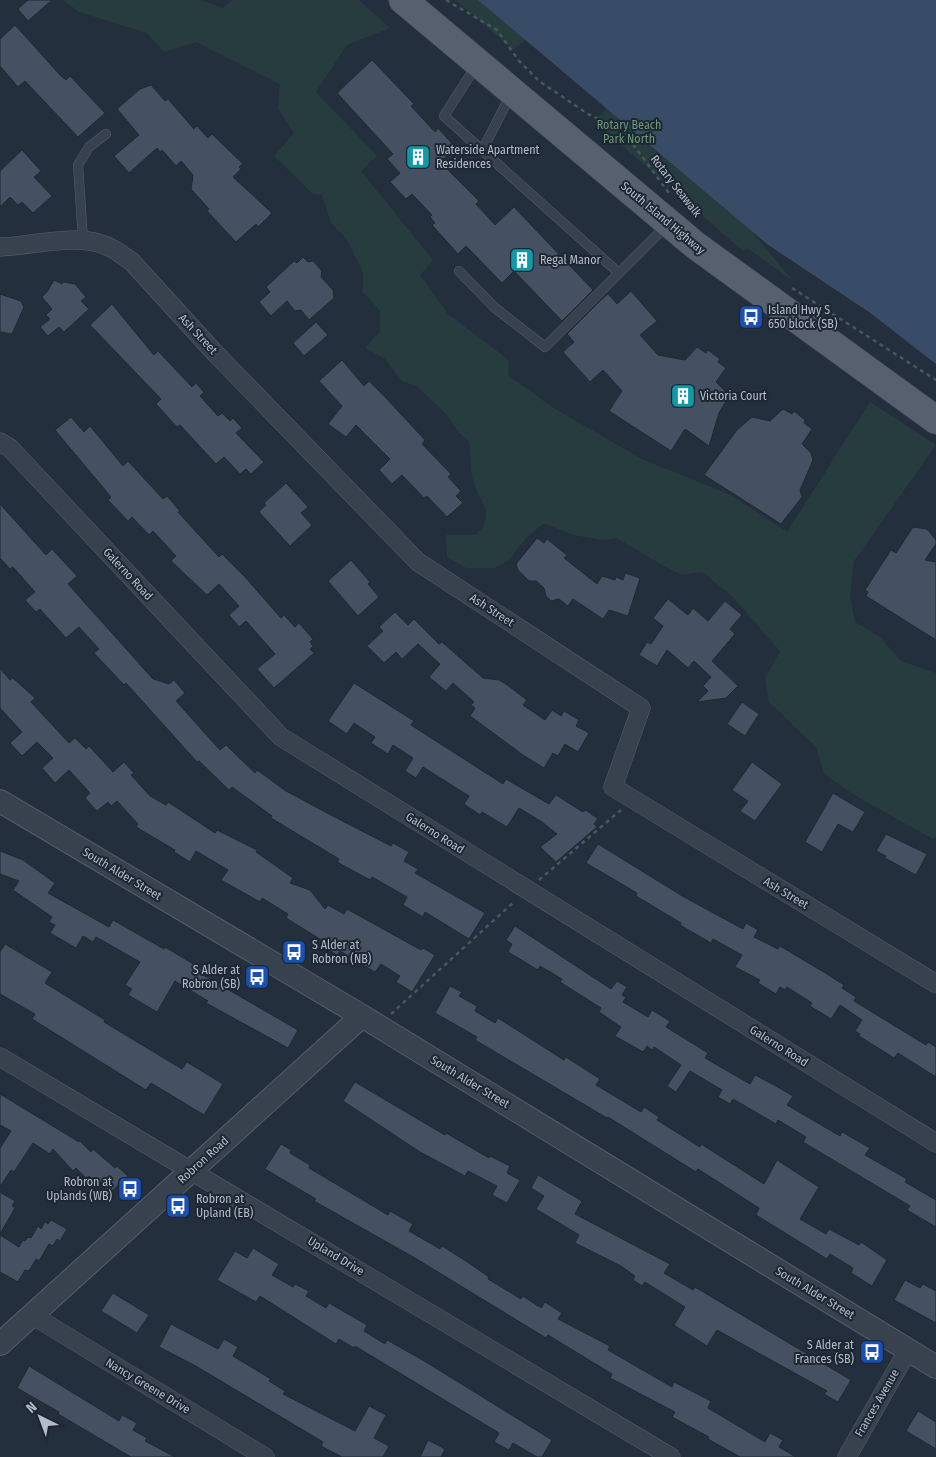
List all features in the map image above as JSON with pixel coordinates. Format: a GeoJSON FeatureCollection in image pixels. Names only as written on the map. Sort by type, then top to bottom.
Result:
{"type":"FeatureCollection","features":[{"type":"Feature","properties":{"kind":"main road","name":"South Island Highway"},"geometry":{"type":"LineString","coordinates":[[403,0],[512,92],[670,211],[695,245],[936,420]]}},
{"type":"Feature","properties":{"kind":"street","name":"Ash Street"},"geometry":{"type":"LineString","coordinates":[[0,246],[83,240],[116,250],[132,262],[215,353],[418,562],[641,708],[614,787],[936,984]]}},
{"type":"Feature","properties":{"kind":"street","name":"Galerno Road"},"geometry":{"type":"LineString","coordinates":[[0,442],[10,448],[281,737],[936,1143]]}},
{"type":"Feature","properties":{"kind":"street","name":"South Alder Street"},"geometry":{"type":"LineString","coordinates":[[0,802],[370,1021],[936,1367]]}},
{"type":"Feature","properties":{"kind":"street","name":"Robron Road"},"geometry":{"type":"LineString","coordinates":[[0,1344],[192,1170],[370,1021]]}},
{"type":"Feature","properties":{"kind":"street","name":"Upland Drive"},"geometry":{"type":"LineString","coordinates":[[0,1057],[670,1457]]}},
{"type":"Feature","properties":{"kind":"street","name":"Nancy Greene Drive"},"geometry":{"type":"LineString","coordinates":[[32,1315],[265,1457]]}},
{"type":"Feature","properties":{"kind":"street","name":"Frances Avenue"},"geometry":{"type":"LineString","coordinates":[[847,1457],[908,1350]]}},
{"type":"Feature","properties":{"kind":"lane"},"geometry":{"type":"LineString","coordinates":[[478,63],[444,116],[619,273]]}},
{"type":"Feature","properties":{"kind":"lane"},"geometry":{"type":"LineString","coordinates":[[482,151],[512,92]]}},
{"type":"Feature","properties":{"kind":"lane"},"geometry":{"type":"LineString","coordinates":[[83,240],[78,165],[89,147],[106,134]]}},
{"type":"Feature","properties":{"kind":"lane"},"geometry":{"type":"LineString","coordinates":[[458,271],[494,307],[545,347],[619,273],[670,211]]}},
{"type":"Feature","properties":{"kind":"path","name":"Rotary Seawalk"},"geometry":{"type":"LineString","coordinates":[[446,0],[497,30],[519,61],[540,81],[588,114],[612,125],[628,136],[670,211]]}},
{"type":"Feature","properties":{"kind":"path"},"geometry":{"type":"LineString","coordinates":[[791,287],[936,380]]}},
{"type":"Feature","properties":{"kind":"path"},"geometry":{"type":"LineString","coordinates":[[370,1021],[528,890],[633,799]]}},
{"type":"Feature","properties":{"kind":"green space"},"geometry":{"type":"Polygon","coordinates":[[[63,0],[200,0],[223,8],[232,0],[359,0],[390,28],[347,45],[316,92],[377,156],[361,171],[433,260],[420,275],[448,314],[509,360],[508,375],[552,407],[642,459],[731,495],[787,532],[870,402],[936,445],[854,561],[850,597],[855,622],[880,637],[901,661],[936,673],[936,837],[933,839],[856,796],[824,774],[816,747],[769,702],[765,678],[780,651],[732,596],[702,572],[682,575],[616,538],[603,540],[573,535],[544,523],[527,537],[508,561],[494,568],[466,568],[447,557],[446,535],[476,535],[485,520],[485,508],[473,481],[469,441],[459,433],[445,413],[418,387],[402,381],[384,358],[365,348],[380,331],[380,311],[363,292],[363,272],[347,239],[331,223],[322,195],[313,194],[274,156],[294,133],[278,108],[280,84],[196,42],[164,52],[147,33],[79,12],[63,0]]]}},
{"type":"Feature","properties":{"kind":"green space"},"geometry":{"type":"Polygon","coordinates":[[[456,0],[509,0],[541,26],[513,50],[456,0]]]}},
{"type":"Feature","properties":{"kind":"green space","name":"Rotary Beach Park North"},"geometry":{"type":"Polygon","coordinates":[[[616,100],[743,221],[793,281],[747,248],[743,251],[594,121],[616,100]]]}},
{"type":"Feature","properties":{"kind":"water"},"geometry":{"type":"Polygon","coordinates":[[[478,0],[936,0],[936,364],[869,312],[767,244],[478,0]]]}},
{"type":"Feature","properties":{"kind":"building"},"geometry":{"type":"Polygon","coordinates":[[[28,0],[52,0],[28,21],[18,9],[28,0]]]}},
{"type":"Feature","properties":{"kind":"building"},"geometry":{"type":"Polygon","coordinates":[[[15,25],[60,75],[66,80],[70,76],[105,113],[78,137],[25,81],[18,87],[0,66],[0,39],[15,25]]]}},
{"type":"Feature","properties":{"kind":"building"},"geometry":{"type":"Polygon","coordinates":[[[372,60],[414,104],[411,106],[435,132],[438,128],[456,148],[440,162],[479,201],[476,204],[495,225],[514,207],[593,290],[562,321],[514,271],[502,283],[466,246],[458,254],[432,225],[435,223],[430,217],[432,215],[412,194],[406,199],[390,182],[400,173],[387,159],[393,154],[337,93],[372,60]]]}},
{"type":"Feature","properties":{"kind":"building"},"geometry":{"type":"Polygon","coordinates":[[[151,85],[165,101],[168,99],[194,129],[197,126],[208,138],[212,134],[243,164],[233,177],[272,213],[258,227],[256,224],[236,242],[207,211],[209,209],[191,189],[193,175],[181,161],[176,166],[162,150],[160,152],[157,148],[129,173],[114,156],[139,135],[117,109],[140,89],[151,85]]]}},
{"type":"Feature","properties":{"kind":"building"},"geometry":{"type":"Polygon","coordinates":[[[22,150],[41,171],[34,177],[52,196],[33,213],[22,202],[18,205],[10,197],[0,207],[0,171],[22,150]]]}},
{"type":"Feature","properties":{"kind":"building"},"geometry":{"type":"Polygon","coordinates":[[[303,257],[308,262],[313,261],[322,271],[321,277],[333,290],[334,298],[309,320],[301,310],[295,311],[287,301],[271,316],[259,302],[270,292],[266,287],[294,261],[297,263],[303,257]]]}},
{"type":"Feature","properties":{"kind":"building"},"geometry":{"type":"Polygon","coordinates":[[[54,280],[62,284],[64,282],[75,284],[86,297],[81,301],[89,309],[64,332],[59,327],[48,336],[40,327],[50,319],[46,315],[52,309],[42,297],[54,280]]]}},
{"type":"Feature","properties":{"kind":"building"},"geometry":{"type":"Polygon","coordinates":[[[631,291],[657,321],[640,335],[658,355],[685,360],[697,347],[706,353],[708,350],[720,359],[718,362],[726,368],[716,382],[726,392],[727,399],[719,413],[709,446],[685,429],[671,451],[609,411],[622,391],[603,370],[590,382],[563,352],[574,342],[567,334],[602,299],[608,294],[617,304],[631,291]]]}},
{"type":"Feature","properties":{"kind":"building"},"geometry":{"type":"Polygon","coordinates":[[[0,294],[21,301],[24,307],[12,334],[0,332],[0,294]]]}},
{"type":"Feature","properties":{"kind":"building"},"geometry":{"type":"Polygon","coordinates":[[[112,304],[154,355],[158,351],[192,387],[196,383],[204,392],[200,396],[218,416],[222,413],[230,421],[233,418],[242,428],[236,433],[264,462],[251,474],[246,469],[240,474],[224,457],[216,464],[180,425],[177,427],[156,404],[161,399],[90,325],[112,304]]]}},
{"type":"Feature","properties":{"kind":"building"},"geometry":{"type":"Polygon","coordinates":[[[316,322],[328,335],[304,356],[293,343],[316,322]]]}},
{"type":"Feature","properties":{"kind":"building"},"geometry":{"type":"Polygon","coordinates":[[[342,360],[364,386],[369,381],[385,397],[425,440],[422,444],[451,474],[448,477],[461,491],[456,496],[463,503],[447,517],[427,496],[424,498],[402,475],[392,484],[379,470],[390,459],[356,425],[346,437],[328,424],[342,406],[319,381],[342,360]]]}},
{"type":"Feature","properties":{"kind":"building","name":"Victoria Court"},"geometry":{"type":"Polygon","coordinates":[[[783,409],[792,414],[794,411],[812,429],[802,444],[811,453],[813,460],[800,490],[802,497],[781,524],[704,475],[737,430],[752,417],[770,421],[783,409]]]}},
{"type":"Feature","properties":{"kind":"building"},"geometry":{"type":"Polygon","coordinates":[[[71,417],[84,432],[90,426],[123,466],[128,461],[163,499],[167,496],[180,511],[178,512],[219,557],[222,554],[281,618],[284,615],[295,627],[299,623],[313,639],[310,642],[313,646],[310,649],[314,653],[274,688],[257,669],[275,654],[246,621],[239,627],[229,615],[239,606],[219,584],[207,595],[171,561],[176,556],[153,531],[149,535],[132,517],[128,521],[108,500],[111,497],[55,430],[71,417]]]}},
{"type":"Feature","properties":{"kind":"building"},"geometry":{"type":"Polygon","coordinates":[[[286,483],[308,507],[301,513],[312,525],[290,546],[259,512],[266,505],[264,503],[286,483]]]}},
{"type":"Feature","properties":{"kind":"building"},"geometry":{"type":"Polygon","coordinates":[[[0,504],[46,555],[52,549],[77,576],[68,584],[153,679],[169,684],[174,680],[185,693],[176,701],[220,750],[226,745],[255,773],[257,770],[286,791],[391,846],[393,843],[409,852],[404,861],[418,869],[415,873],[485,913],[469,939],[425,912],[423,917],[403,905],[407,897],[372,877],[370,880],[337,862],[339,859],[271,818],[272,816],[232,787],[229,790],[199,761],[197,762],[126,683],[124,685],[94,653],[99,649],[79,627],[66,638],[40,609],[36,612],[25,600],[35,592],[13,567],[10,569],[0,558],[0,504]]]}},
{"type":"Feature","properties":{"kind":"building"},"geometry":{"type":"Polygon","coordinates":[[[913,527],[927,529],[936,540],[936,544],[925,560],[936,562],[936,640],[866,596],[868,592],[865,590],[891,550],[896,553],[913,527]]]}},
{"type":"Feature","properties":{"kind":"building"},"geometry":{"type":"Polygon","coordinates":[[[537,538],[544,543],[547,539],[567,555],[564,558],[597,584],[602,576],[615,580],[616,577],[623,580],[625,573],[640,578],[628,616],[609,610],[603,619],[573,599],[568,606],[559,599],[551,601],[546,596],[544,588],[536,581],[529,581],[518,570],[516,564],[537,538]]]}},
{"type":"Feature","properties":{"kind":"building"},"geometry":{"type":"Polygon","coordinates":[[[351,560],[370,582],[368,584],[379,597],[358,616],[328,581],[351,560]]]}},
{"type":"Feature","properties":{"kind":"building"},"geometry":{"type":"Polygon","coordinates":[[[668,599],[688,615],[693,608],[708,621],[725,601],[742,615],[730,629],[735,634],[712,661],[738,686],[726,698],[697,702],[708,691],[703,686],[711,677],[694,661],[688,668],[667,650],[657,666],[639,655],[647,642],[651,644],[663,626],[653,618],[668,599]]]}},
{"type":"Feature","properties":{"kind":"building"},"geometry":{"type":"Polygon","coordinates":[[[395,612],[408,625],[414,619],[439,644],[442,642],[483,678],[499,680],[506,684],[527,700],[523,705],[545,720],[552,710],[561,716],[564,711],[579,720],[576,726],[589,733],[578,752],[565,744],[558,756],[553,753],[544,768],[523,755],[470,716],[475,708],[471,705],[474,702],[453,683],[446,691],[429,677],[440,664],[418,644],[402,659],[396,652],[384,663],[367,646],[383,631],[379,627],[395,612]]]}},
{"type":"Feature","properties":{"kind":"building"},"geometry":{"type":"Polygon","coordinates":[[[0,668],[10,680],[13,678],[35,698],[31,702],[69,743],[75,738],[86,749],[89,746],[113,772],[124,762],[134,773],[131,775],[150,796],[166,805],[168,802],[215,833],[217,830],[257,850],[256,852],[293,878],[290,883],[310,890],[325,909],[328,905],[344,914],[347,909],[421,950],[423,948],[435,955],[412,992],[396,982],[400,976],[381,964],[375,972],[340,951],[337,955],[320,945],[323,941],[286,918],[288,914],[262,898],[260,902],[221,880],[228,870],[196,851],[190,862],[174,852],[175,850],[136,827],[138,824],[117,801],[111,806],[108,802],[97,811],[85,798],[90,793],[69,770],[55,783],[42,768],[53,758],[37,742],[22,756],[10,743],[22,732],[0,708],[0,668]]]}},
{"type":"Feature","properties":{"kind":"building"},"geometry":{"type":"Polygon","coordinates":[[[354,683],[414,721],[411,725],[503,784],[506,779],[549,804],[556,795],[583,812],[586,810],[598,819],[594,824],[597,827],[556,862],[540,847],[557,834],[542,822],[519,808],[507,827],[482,812],[480,815],[464,804],[469,796],[423,767],[416,778],[405,771],[413,758],[393,745],[388,754],[371,743],[375,737],[354,723],[347,734],[328,721],[354,683]]]}},
{"type":"Feature","properties":{"kind":"building"},"geometry":{"type":"Polygon","coordinates":[[[742,702],[759,714],[745,736],[727,724],[742,702]]]}},
{"type":"Feature","properties":{"kind":"building"},"geometry":{"type":"Polygon","coordinates":[[[752,762],[782,784],[755,821],[740,811],[748,801],[732,790],[752,762]]]}},
{"type":"Feature","properties":{"kind":"building"},"geometry":{"type":"Polygon","coordinates":[[[833,793],[865,812],[853,832],[838,824],[822,852],[805,842],[833,793]]]}},
{"type":"Feature","properties":{"kind":"building"},"geometry":{"type":"Polygon","coordinates":[[[886,834],[927,854],[916,875],[876,851],[886,834]]]}},
{"type":"Feature","properties":{"kind":"building"},"geometry":{"type":"Polygon","coordinates":[[[598,844],[684,897],[743,929],[746,923],[758,930],[754,937],[778,949],[780,946],[827,974],[844,985],[842,988],[856,997],[854,1001],[926,1045],[928,1042],[936,1047],[936,1077],[898,1053],[894,1058],[859,1036],[860,1034],[855,1031],[862,1020],[840,1005],[831,1019],[810,1006],[812,1003],[787,987],[785,990],[780,987],[776,994],[758,983],[760,980],[735,967],[742,955],[713,939],[711,943],[680,925],[681,923],[636,896],[637,893],[586,863],[598,844]]]}},
{"type":"Feature","properties":{"kind":"building"},"geometry":{"type":"Polygon","coordinates":[[[0,851],[23,860],[55,883],[48,893],[109,927],[113,920],[164,949],[165,947],[205,971],[203,975],[298,1030],[288,1048],[206,1003],[208,1001],[175,981],[157,1012],[128,995],[132,989],[125,985],[140,962],[96,937],[93,942],[83,936],[76,948],[50,933],[55,925],[49,922],[52,917],[13,890],[19,881],[0,874],[0,851]]]}},
{"type":"Feature","properties":{"kind":"building"},"geometry":{"type":"Polygon","coordinates":[[[515,926],[611,989],[617,981],[627,987],[622,995],[626,997],[623,1002],[648,1017],[652,1010],[670,1021],[666,1027],[708,1053],[705,1058],[750,1084],[755,1075],[776,1086],[793,1096],[787,1105],[840,1136],[842,1132],[870,1148],[865,1155],[907,1179],[905,1182],[936,1200],[936,1227],[907,1210],[910,1206],[803,1142],[806,1137],[778,1120],[776,1124],[733,1099],[730,1104],[718,1097],[722,1090],[690,1071],[676,1092],[667,1086],[681,1065],[654,1047],[652,1050],[647,1046],[643,1052],[615,1036],[621,1027],[599,1012],[601,1008],[560,982],[562,979],[540,966],[538,970],[508,952],[512,944],[506,940],[515,926]]]}},
{"type":"Feature","properties":{"kind":"building"},"geometry":{"type":"Polygon","coordinates":[[[5,944],[52,972],[45,983],[105,1020],[104,1022],[182,1069],[187,1062],[223,1084],[204,1115],[151,1083],[146,1090],[32,1019],[35,1014],[0,994],[0,952],[5,944]]]}},
{"type":"Feature","properties":{"kind":"building"},"geometry":{"type":"Polygon","coordinates":[[[450,986],[462,992],[459,996],[477,1006],[475,1011],[495,1023],[498,1018],[564,1060],[566,1057],[600,1079],[596,1085],[641,1112],[644,1107],[659,1117],[657,1120],[700,1147],[701,1144],[764,1184],[777,1160],[819,1187],[800,1219],[826,1234],[829,1229],[859,1245],[861,1242],[887,1260],[872,1286],[851,1273],[853,1268],[830,1254],[827,1259],[756,1215],[759,1208],[698,1169],[696,1172],[608,1117],[475,1040],[477,1037],[435,1013],[450,986]]]}},
{"type":"Feature","properties":{"kind":"building"},"geometry":{"type":"Polygon","coordinates":[[[355,1082],[445,1135],[446,1133],[489,1158],[490,1156],[510,1166],[507,1173],[520,1180],[507,1203],[492,1195],[497,1186],[468,1171],[465,1176],[420,1152],[343,1101],[355,1082]]]}},
{"type":"Feature","properties":{"kind":"building"},"geometry":{"type":"Polygon","coordinates":[[[0,1094],[80,1141],[91,1152],[93,1149],[115,1168],[117,1166],[128,1176],[110,1193],[100,1182],[98,1185],[89,1176],[86,1178],[76,1168],[73,1171],[53,1149],[50,1154],[33,1143],[14,1172],[11,1170],[0,1187],[0,1148],[11,1131],[0,1125],[0,1094]]]}},
{"type":"Feature","properties":{"kind":"building"},"geometry":{"type":"Polygon","coordinates":[[[281,1144],[291,1150],[290,1153],[310,1165],[309,1168],[388,1215],[390,1211],[413,1224],[409,1231],[440,1249],[442,1246],[489,1277],[488,1279],[521,1299],[523,1296],[541,1308],[545,1302],[562,1313],[558,1319],[610,1346],[608,1350],[672,1387],[674,1382],[711,1401],[708,1408],[765,1442],[770,1433],[783,1440],[779,1447],[796,1457],[740,1457],[708,1439],[709,1437],[672,1417],[675,1412],[610,1378],[612,1374],[548,1335],[546,1338],[415,1258],[314,1201],[316,1199],[265,1169],[281,1144]]]}},
{"type":"Feature","properties":{"kind":"building"},"geometry":{"type":"Polygon","coordinates":[[[538,1175],[582,1201],[575,1214],[670,1264],[664,1273],[693,1290],[695,1287],[851,1380],[838,1402],[824,1394],[827,1391],[717,1330],[707,1346],[674,1325],[685,1307],[645,1282],[642,1286],[633,1280],[635,1276],[621,1266],[575,1243],[579,1235],[536,1209],[544,1196],[531,1188],[538,1175]]]}},
{"type":"Feature","properties":{"kind":"building"},"geometry":{"type":"Polygon","coordinates":[[[0,1192],[15,1201],[12,1206],[15,1208],[0,1234],[0,1192]]]}},
{"type":"Feature","properties":{"kind":"building"},"geometry":{"type":"Polygon","coordinates":[[[51,1220],[67,1229],[60,1241],[57,1239],[53,1246],[49,1244],[39,1261],[36,1259],[29,1271],[25,1270],[18,1282],[0,1272],[0,1235],[19,1247],[23,1240],[25,1241],[28,1237],[31,1238],[38,1226],[41,1229],[45,1222],[48,1224],[51,1220]]]}},
{"type":"Feature","properties":{"kind":"building"},"geometry":{"type":"Polygon","coordinates":[[[253,1248],[279,1264],[272,1275],[293,1287],[295,1284],[309,1291],[306,1296],[326,1308],[329,1303],[367,1325],[364,1331],[385,1344],[387,1340],[426,1362],[552,1440],[542,1457],[537,1457],[513,1443],[509,1450],[494,1442],[499,1433],[355,1346],[354,1348],[339,1339],[336,1344],[260,1296],[256,1302],[217,1280],[235,1251],[247,1258],[253,1248]]]}},
{"type":"Feature","properties":{"kind":"building"},"geometry":{"type":"Polygon","coordinates":[[[905,1280],[920,1288],[923,1284],[936,1291],[936,1323],[894,1300],[905,1280]]]}},
{"type":"Feature","properties":{"kind":"building"},"geometry":{"type":"Polygon","coordinates":[[[113,1293],[149,1315],[137,1333],[101,1311],[113,1293]]]}},
{"type":"Feature","properties":{"kind":"building"},"geometry":{"type":"Polygon","coordinates":[[[171,1324],[218,1349],[224,1339],[238,1347],[233,1356],[271,1379],[269,1381],[285,1391],[283,1394],[355,1431],[369,1406],[386,1415],[374,1438],[389,1446],[383,1457],[342,1457],[321,1446],[323,1442],[194,1365],[159,1347],[171,1324]]]}},
{"type":"Feature","properties":{"kind":"building"},"geometry":{"type":"Polygon","coordinates":[[[29,1366],[119,1421],[122,1415],[137,1423],[133,1430],[147,1438],[145,1441],[175,1457],[131,1457],[58,1414],[59,1412],[17,1388],[29,1366]]]}},
{"type":"Feature","properties":{"kind":"building"},"geometry":{"type":"Polygon","coordinates":[[[918,1411],[936,1422],[936,1449],[906,1431],[918,1411]]]}},
{"type":"Feature","properties":{"kind":"building"},"geometry":{"type":"Polygon","coordinates":[[[428,1440],[445,1449],[441,1457],[420,1457],[428,1440]]]}},
{"type":"Feature","properties":{"kind":"place","name":"Waterside Apartment Residences"},"geometry":{"type":"Point","coordinates":[418,157]}},
{"type":"Feature","properties":{"kind":"place","name":"Regal Manor"},"geometry":{"type":"Point","coordinates":[522,260]}},
{"type":"Feature","properties":{"kind":"place","name":"Island Hwy S 650 block (SB)"},"geometry":{"type":"Point","coordinates":[751,317]}},
{"type":"Feature","properties":{"kind":"place","name":"Victoria Court"},"geometry":{"type":"Point","coordinates":[683,396]}},
{"type":"Feature","properties":{"kind":"place","name":"S Alder at Robron (NB)"},"geometry":{"type":"Point","coordinates":[294,952]}},
{"type":"Feature","properties":{"kind":"place","name":"S Alder at Robron (SB)"},"geometry":{"type":"Point","coordinates":[257,977]}},
{"type":"Feature","properties":{"kind":"place","name":"Robron at Uplands (WB)"},"geometry":{"type":"Point","coordinates":[130,1189]}},
{"type":"Feature","properties":{"kind":"place","name":"Robron at Upland (EB)"},"geometry":{"type":"Point","coordinates":[178,1206]}},
{"type":"Feature","properties":{"kind":"place","name":"S Alder at Frances (SB)"},"geometry":{"type":"Point","coordinates":[872,1352]}}]}
